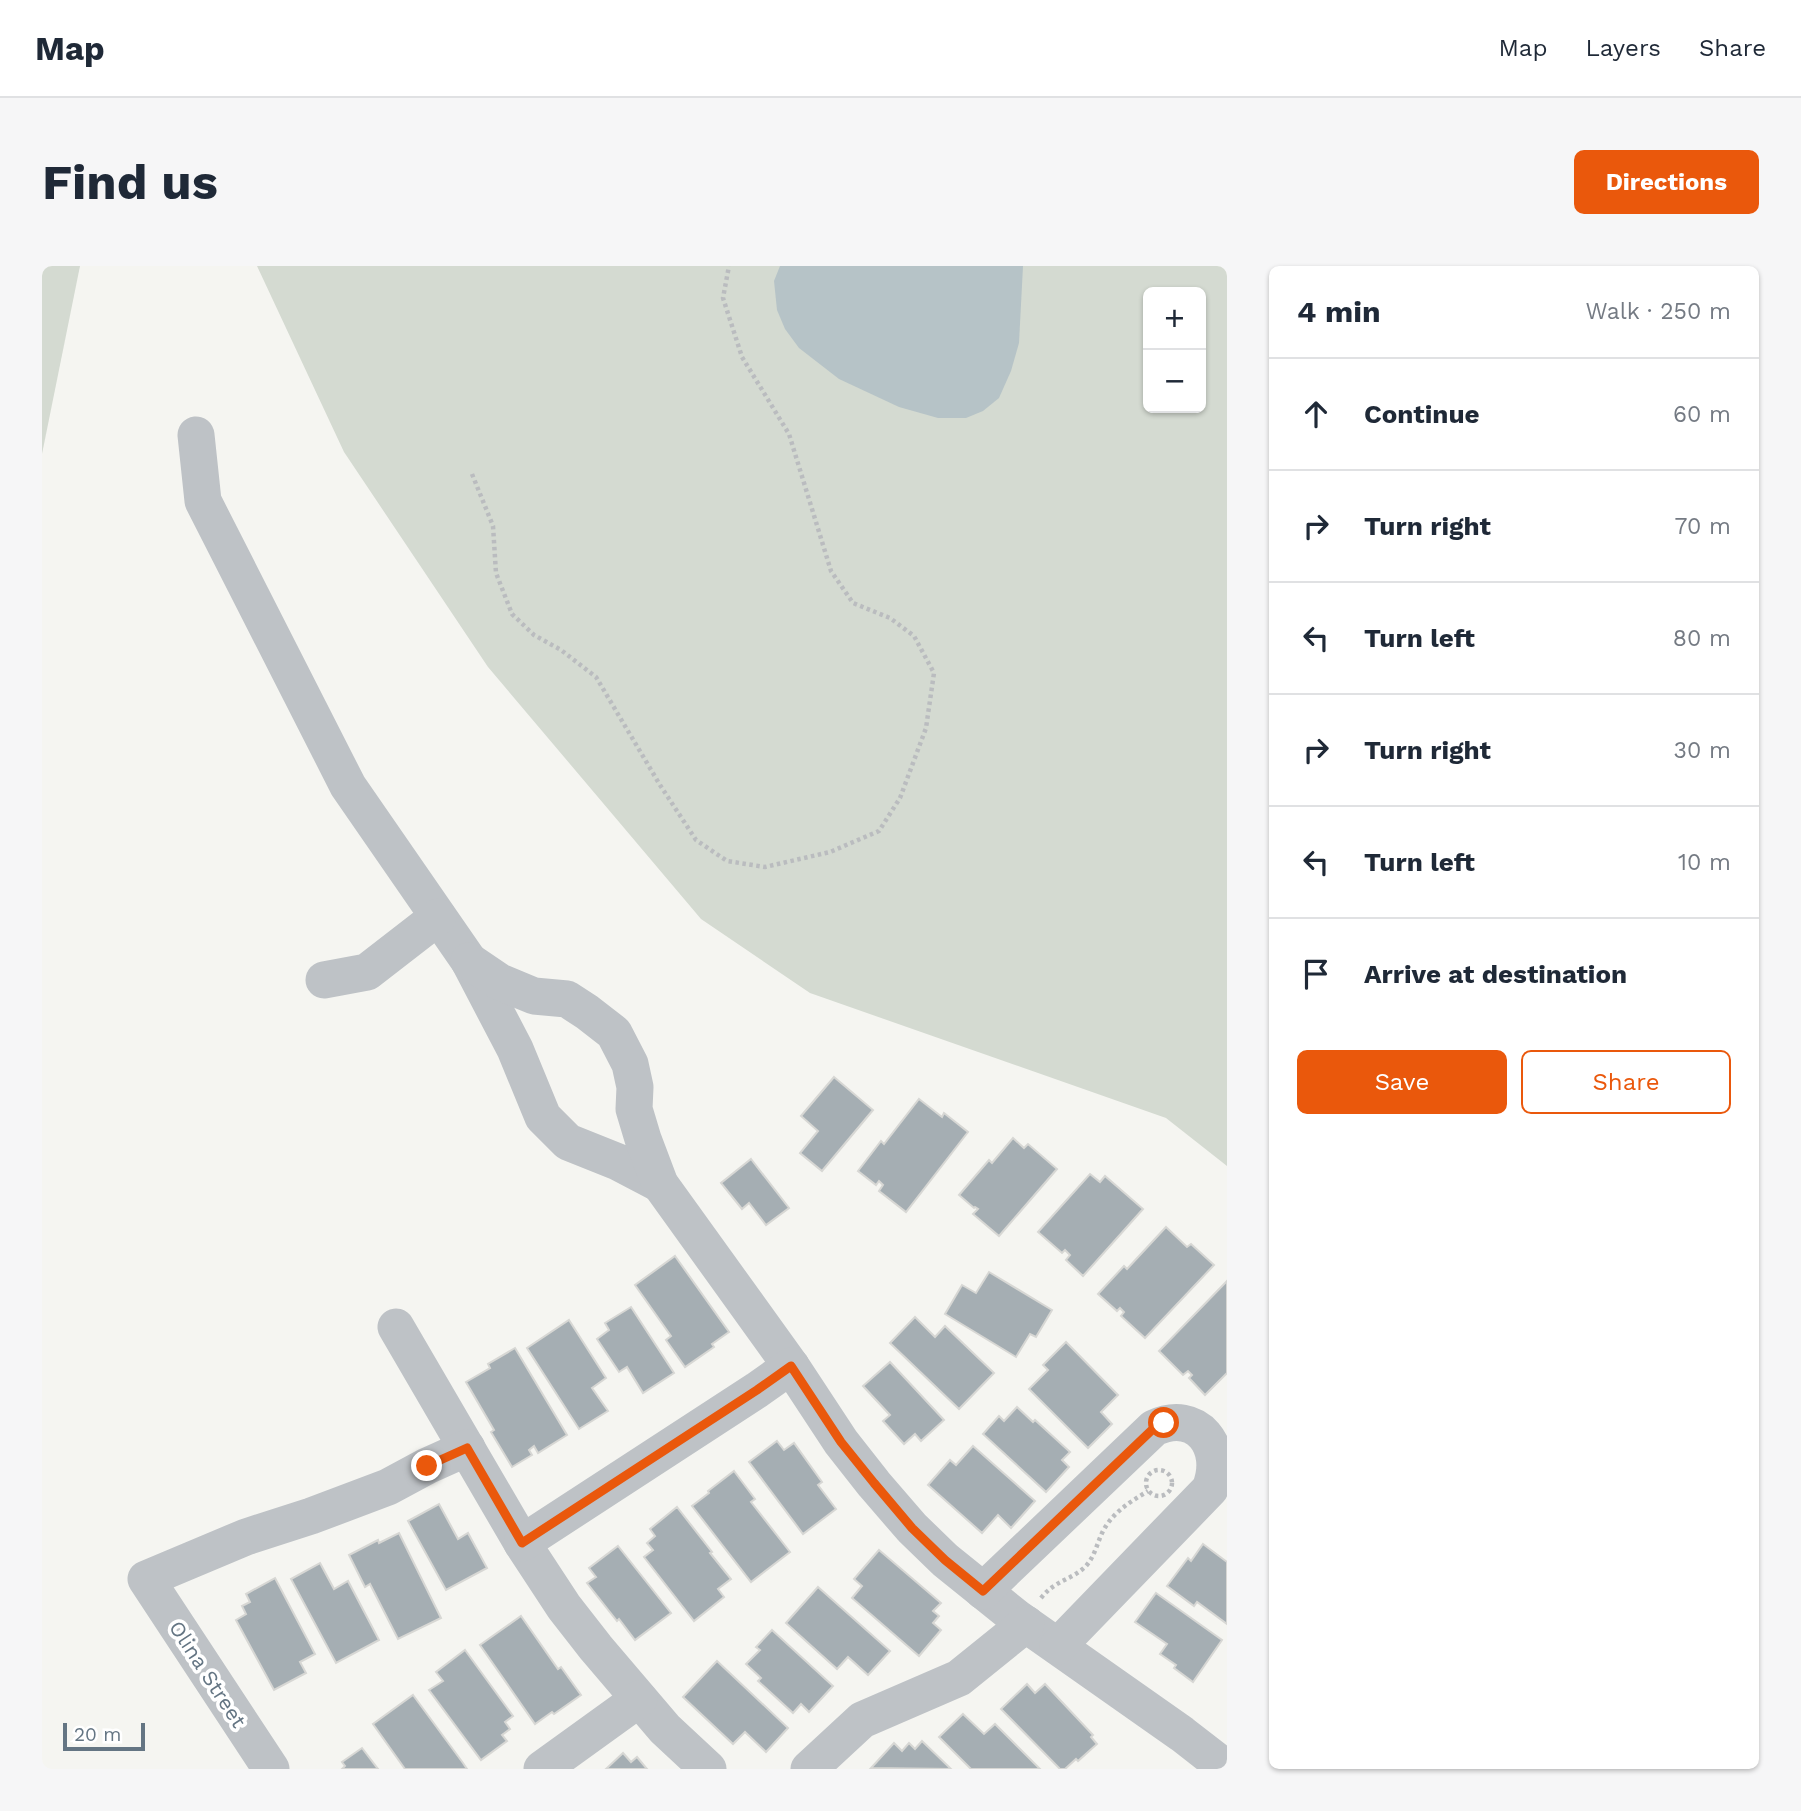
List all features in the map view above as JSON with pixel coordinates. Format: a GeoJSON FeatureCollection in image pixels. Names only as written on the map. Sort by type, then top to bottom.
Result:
{"type":"FeatureCollection","features":[{"type":"Feature","properties":{"kind":"street"},"geometry":{"type":"LineString","coordinates":[[196,435],[203,501],[348,786],[468,961],[515,1049],[543,1117],[568,1142],[618,1162],[660,1184]]}},
{"type":"Feature","properties":{"kind":"street"},"geometry":{"type":"LineString","coordinates":[[324,980],[367,972],[438,916]]}},
{"type":"Feature","properties":{"kind":"street"},"geometry":{"type":"LineString","coordinates":[[468,961],[500,982],[534,996],[567,999],[614,1033],[630,1064],[635,1087],[634,1109],[660,1184],[791,1366],[841,1442],[912,1528],[983,1591],[1031,1614],[1058,1646],[1227,1769]]}},
{"type":"Feature","properties":{"kind":"street"},"geometry":{"type":"LineString","coordinates":[[396,1327],[522,1543],[564,1606],[639,1699],[708,1769]]}},
{"type":"Feature","properties":{"kind":"street"},"geometry":{"type":"LineString","coordinates":[[522,1543],[791,1366]]}},
{"type":"Feature","properties":{"kind":"street"},"geometry":{"type":"LineString","coordinates":[[983,1591],[1154,1428],[1175,1422],[1198,1427],[1206,1434],[1218,1455],[1216,1479],[1210,1489],[1058,1646]]}},
{"type":"Feature","properties":{"kind":"street","name":"Olina Street"},"geometry":{"type":"LineString","coordinates":[[271,1769],[146,1578],[246,1537],[388,1487],[467,1448]]}},
{"type":"Feature","properties":{"kind":"street"},"geometry":{"type":"LineString","coordinates":[[809,1769],[862,1720],[959,1678],[1031,1614]]}},
{"type":"Feature","properties":{"kind":"street"},"geometry":{"type":"LineString","coordinates":[[542,1769],[639,1699]]}},
{"type":"Feature","properties":{"kind":"path"},"geometry":{"type":"LineString","coordinates":[[472,474],[493,526],[496,573],[512,614],[534,635],[561,650],[596,677],[696,840],[727,861],[765,867],[830,852],[879,831],[900,798],[926,728],[934,673],[914,636],[890,618],[853,603],[831,571],[789,434],[742,357],[723,298],[729,266]]}},
{"type":"Feature","properties":{"kind":"path"},"geometry":{"type":"LineString","coordinates":[[1158,1469],[1171,1477],[1172,1484],[1166,1495],[1160,1497],[1148,1491],[1146,1478],[1151,1472],[1158,1469]]}},
{"type":"Feature","properties":{"kind":"path"},"geometry":{"type":"LineString","coordinates":[[1031,1614],[1054,1584],[1087,1564],[1096,1550],[1101,1534],[1119,1510],[1148,1491]]}},
{"type":"Feature","properties":{"kind":"shaded area"},"geometry":{"type":"Polygon","coordinates":[[[42,266],[80,266],[42,454],[42,266]]]}},
{"type":"Feature","properties":{"kind":"shaded area"},"geometry":{"type":"Polygon","coordinates":[[[257,266],[1227,266],[1227,1166],[1166,1118],[810,993],[701,919],[488,667],[344,452],[257,266]]]}},
{"type":"Feature","properties":{"kind":"shaded area"},"geometry":{"type":"Polygon","coordinates":[[[780,266],[1023,266],[1019,343],[999,398],[983,411],[966,418],[938,418],[899,407],[839,379],[799,348],[785,329],[777,310],[774,281],[780,266]]]}},
{"type":"Feature","properties":{"kind":"building"},"geometry":{"type":"Polygon","coordinates":[[[834,1077],[873,1110],[822,1171],[800,1153],[818,1131],[801,1116],[834,1077]]]}},
{"type":"Feature","properties":{"kind":"building"},"geometry":{"type":"Polygon","coordinates":[[[919,1099],[942,1117],[944,1113],[968,1132],[906,1212],[879,1191],[883,1185],[879,1181],[876,1185],[858,1171],[881,1141],[884,1144],[919,1099]]]}},
{"type":"Feature","properties":{"kind":"building"},"geometry":{"type":"Polygon","coordinates":[[[1013,1138],[1024,1148],[1028,1144],[1057,1169],[999,1236],[973,1214],[978,1209],[959,1195],[989,1160],[992,1163],[1013,1138]]]}},
{"type":"Feature","properties":{"kind":"building"},"geometry":{"type":"Polygon","coordinates":[[[751,1159],[789,1208],[766,1225],[749,1203],[742,1209],[721,1183],[751,1159]]]}},
{"type":"Feature","properties":{"kind":"building"},"geometry":{"type":"Polygon","coordinates":[[[1090,1174],[1100,1182],[1105,1176],[1143,1209],[1083,1276],[1066,1260],[1070,1255],[1065,1250],[1062,1253],[1038,1232],[1090,1174]]]}},
{"type":"Feature","properties":{"kind":"building"},"geometry":{"type":"Polygon","coordinates":[[[1166,1227],[1187,1247],[1191,1244],[1214,1265],[1145,1338],[1121,1316],[1124,1312],[1120,1308],[1117,1311],[1098,1294],[1124,1266],[1127,1269],[1166,1227]]]}},
{"type":"Feature","properties":{"kind":"building"},"geometry":{"type":"Polygon","coordinates":[[[675,1256],[729,1332],[712,1344],[714,1347],[685,1367],[666,1340],[671,1336],[635,1285],[675,1256]]]}},
{"type":"Feature","properties":{"kind":"building"},"geometry":{"type":"Polygon","coordinates":[[[989,1272],[1052,1310],[1036,1337],[1030,1334],[1016,1357],[945,1314],[962,1285],[976,1293],[989,1272]]]}},
{"type":"Feature","properties":{"kind":"building"},"geometry":{"type":"Polygon","coordinates":[[[1227,1281],[1227,1373],[1205,1395],[1189,1378],[1192,1375],[1188,1371],[1183,1375],[1159,1351],[1227,1281]]]}},
{"type":"Feature","properties":{"kind":"building"},"geometry":{"type":"Polygon","coordinates":[[[631,1307],[674,1373],[643,1393],[627,1367],[619,1372],[597,1339],[609,1330],[605,1323],[631,1307]]]}},
{"type":"Feature","properties":{"kind":"building"},"geometry":{"type":"Polygon","coordinates":[[[915,1317],[935,1337],[945,1326],[994,1373],[959,1409],[890,1343],[915,1317]]]}},
{"type":"Feature","properties":{"kind":"building"},"geometry":{"type":"Polygon","coordinates":[[[569,1320],[606,1378],[592,1388],[608,1411],[579,1429],[527,1348],[569,1320]]]}},
{"type":"Feature","properties":{"kind":"building"},"geometry":{"type":"Polygon","coordinates":[[[1066,1342],[1118,1395],[1101,1412],[1112,1424],[1088,1448],[1029,1389],[1048,1370],[1043,1365],[1066,1342]]]}},
{"type":"Feature","properties":{"kind":"building"},"geometry":{"type":"Polygon","coordinates":[[[515,1348],[567,1435],[538,1453],[534,1446],[529,1450],[532,1455],[512,1467],[466,1382],[490,1368],[488,1364],[515,1348]]]}},
{"type":"Feature","properties":{"kind":"building"},"geometry":{"type":"Polygon","coordinates":[[[890,1362],[944,1420],[921,1441],[915,1434],[904,1444],[883,1421],[890,1415],[863,1386],[890,1362]]]}},
{"type":"Feature","properties":{"kind":"building"},"geometry":{"type":"Polygon","coordinates":[[[1017,1407],[1070,1452],[1062,1460],[1069,1467],[1046,1492],[983,1434],[999,1416],[1004,1421],[1017,1407]]]}},
{"type":"Feature","properties":{"kind":"building"},"geometry":{"type":"Polygon","coordinates":[[[777,1441],[784,1450],[794,1443],[822,1482],[818,1485],[836,1509],[803,1534],[749,1462],[777,1441]]]}},
{"type":"Feature","properties":{"kind":"building"},"geometry":{"type":"Polygon","coordinates":[[[973,1446],[1035,1501],[1011,1528],[998,1515],[982,1533],[928,1485],[950,1460],[956,1465],[973,1446]]]}},
{"type":"Feature","properties":{"kind":"building"},"geometry":{"type":"Polygon","coordinates":[[[734,1471],[755,1499],[751,1502],[790,1552],[751,1582],[692,1506],[734,1471]]]}},
{"type":"Feature","properties":{"kind":"building"},"geometry":{"type":"Polygon","coordinates":[[[439,1504],[458,1539],[468,1533],[487,1568],[446,1590],[408,1521],[439,1504]]]}},
{"type":"Feature","properties":{"kind":"building"},"geometry":{"type":"Polygon","coordinates":[[[677,1507],[731,1579],[718,1589],[724,1597],[694,1621],[644,1557],[653,1550],[647,1543],[655,1536],[650,1529],[677,1507]]]}},
{"type":"Feature","properties":{"kind":"building"},"geometry":{"type":"Polygon","coordinates":[[[399,1533],[441,1618],[398,1639],[370,1584],[365,1587],[349,1555],[399,1533]]]}},
{"type":"Feature","properties":{"kind":"building"},"geometry":{"type":"Polygon","coordinates":[[[1203,1544],[1227,1562],[1227,1624],[1197,1602],[1194,1606],[1167,1586],[1188,1558],[1191,1561],[1203,1544]]]}},
{"type":"Feature","properties":{"kind":"building"},"geometry":{"type":"Polygon","coordinates":[[[618,1546],[671,1613],[635,1640],[587,1583],[596,1577],[589,1568],[618,1546]]]}},
{"type":"Feature","properties":{"kind":"building"},"geometry":{"type":"Polygon","coordinates":[[[879,1550],[941,1603],[933,1611],[939,1616],[933,1623],[941,1630],[919,1656],[852,1598],[862,1586],[854,1579],[879,1550]]]}},
{"type":"Feature","properties":{"kind":"building"},"geometry":{"type":"Polygon","coordinates":[[[320,1563],[334,1589],[348,1581],[379,1640],[336,1663],[291,1579],[320,1563]]]}},
{"type":"Feature","properties":{"kind":"building"},"geometry":{"type":"Polygon","coordinates":[[[275,1578],[315,1654],[300,1662],[306,1673],[274,1690],[236,1620],[246,1614],[242,1606],[250,1602],[246,1594],[275,1578]]]}},
{"type":"Feature","properties":{"kind":"building"},"geometry":{"type":"Polygon","coordinates":[[[818,1587],[890,1651],[868,1675],[848,1657],[837,1669],[786,1623],[818,1587]]]}},
{"type":"Feature","properties":{"kind":"building"},"geometry":{"type":"Polygon","coordinates":[[[1156,1593],[1222,1640],[1193,1682],[1160,1654],[1167,1644],[1135,1622],[1156,1593]]]}},
{"type":"Feature","properties":{"kind":"building"},"geometry":{"type":"Polygon","coordinates":[[[521,1616],[558,1669],[561,1667],[581,1695],[535,1724],[480,1645],[521,1616]]]}},
{"type":"Feature","properties":{"kind":"building"},"geometry":{"type":"Polygon","coordinates":[[[772,1630],[833,1686],[809,1712],[801,1704],[793,1713],[758,1681],[761,1678],[746,1664],[760,1650],[756,1647],[772,1630]]]}},
{"type":"Feature","properties":{"kind":"building"},"geometry":{"type":"Polygon","coordinates":[[[465,1650],[513,1716],[505,1722],[510,1729],[502,1735],[507,1741],[481,1760],[429,1690],[443,1681],[436,1672],[465,1650]]]}},
{"type":"Feature","properties":{"kind":"building"},"geometry":{"type":"Polygon","coordinates":[[[717,1661],[788,1728],[766,1752],[745,1732],[733,1744],[683,1697],[717,1661]]]}},
{"type":"Feature","properties":{"kind":"building"},"geometry":{"type":"Polygon","coordinates":[[[1027,1684],[1035,1693],[1045,1684],[1093,1735],[1091,1737],[1097,1744],[1065,1769],[1060,1769],[1001,1709],[1027,1684]]]}},
{"type":"Feature","properties":{"kind":"building"},"geometry":{"type":"Polygon","coordinates":[[[413,1695],[467,1769],[405,1769],[373,1724],[413,1695]]]}},
{"type":"Feature","properties":{"kind":"building"},"geometry":{"type":"Polygon","coordinates":[[[963,1714],[984,1734],[995,1724],[1040,1769],[971,1769],[939,1737],[963,1714]]]}},
{"type":"Feature","properties":{"kind":"building"},"geometry":{"type":"Polygon","coordinates":[[[922,1741],[951,1769],[871,1768],[894,1743],[902,1751],[909,1743],[915,1749],[922,1741]]]}},
{"type":"Feature","properties":{"kind":"building"},"geometry":{"type":"Polygon","coordinates":[[[362,1748],[378,1769],[342,1769],[345,1766],[342,1762],[362,1748]]]}},
{"type":"Feature","properties":{"kind":"building"},"geometry":{"type":"Polygon","coordinates":[[[623,1753],[631,1762],[637,1757],[647,1769],[606,1769],[623,1753]]]}},
{"type":"Feature","properties":{"kind":"route"},"geometry":{"type":"LineString","coordinates":[[427,1466],[467,1448],[522,1543],[791,1366],[841,1442],[912,1528],[983,1591],[1154,1428],[1164,1423]]}}]}
